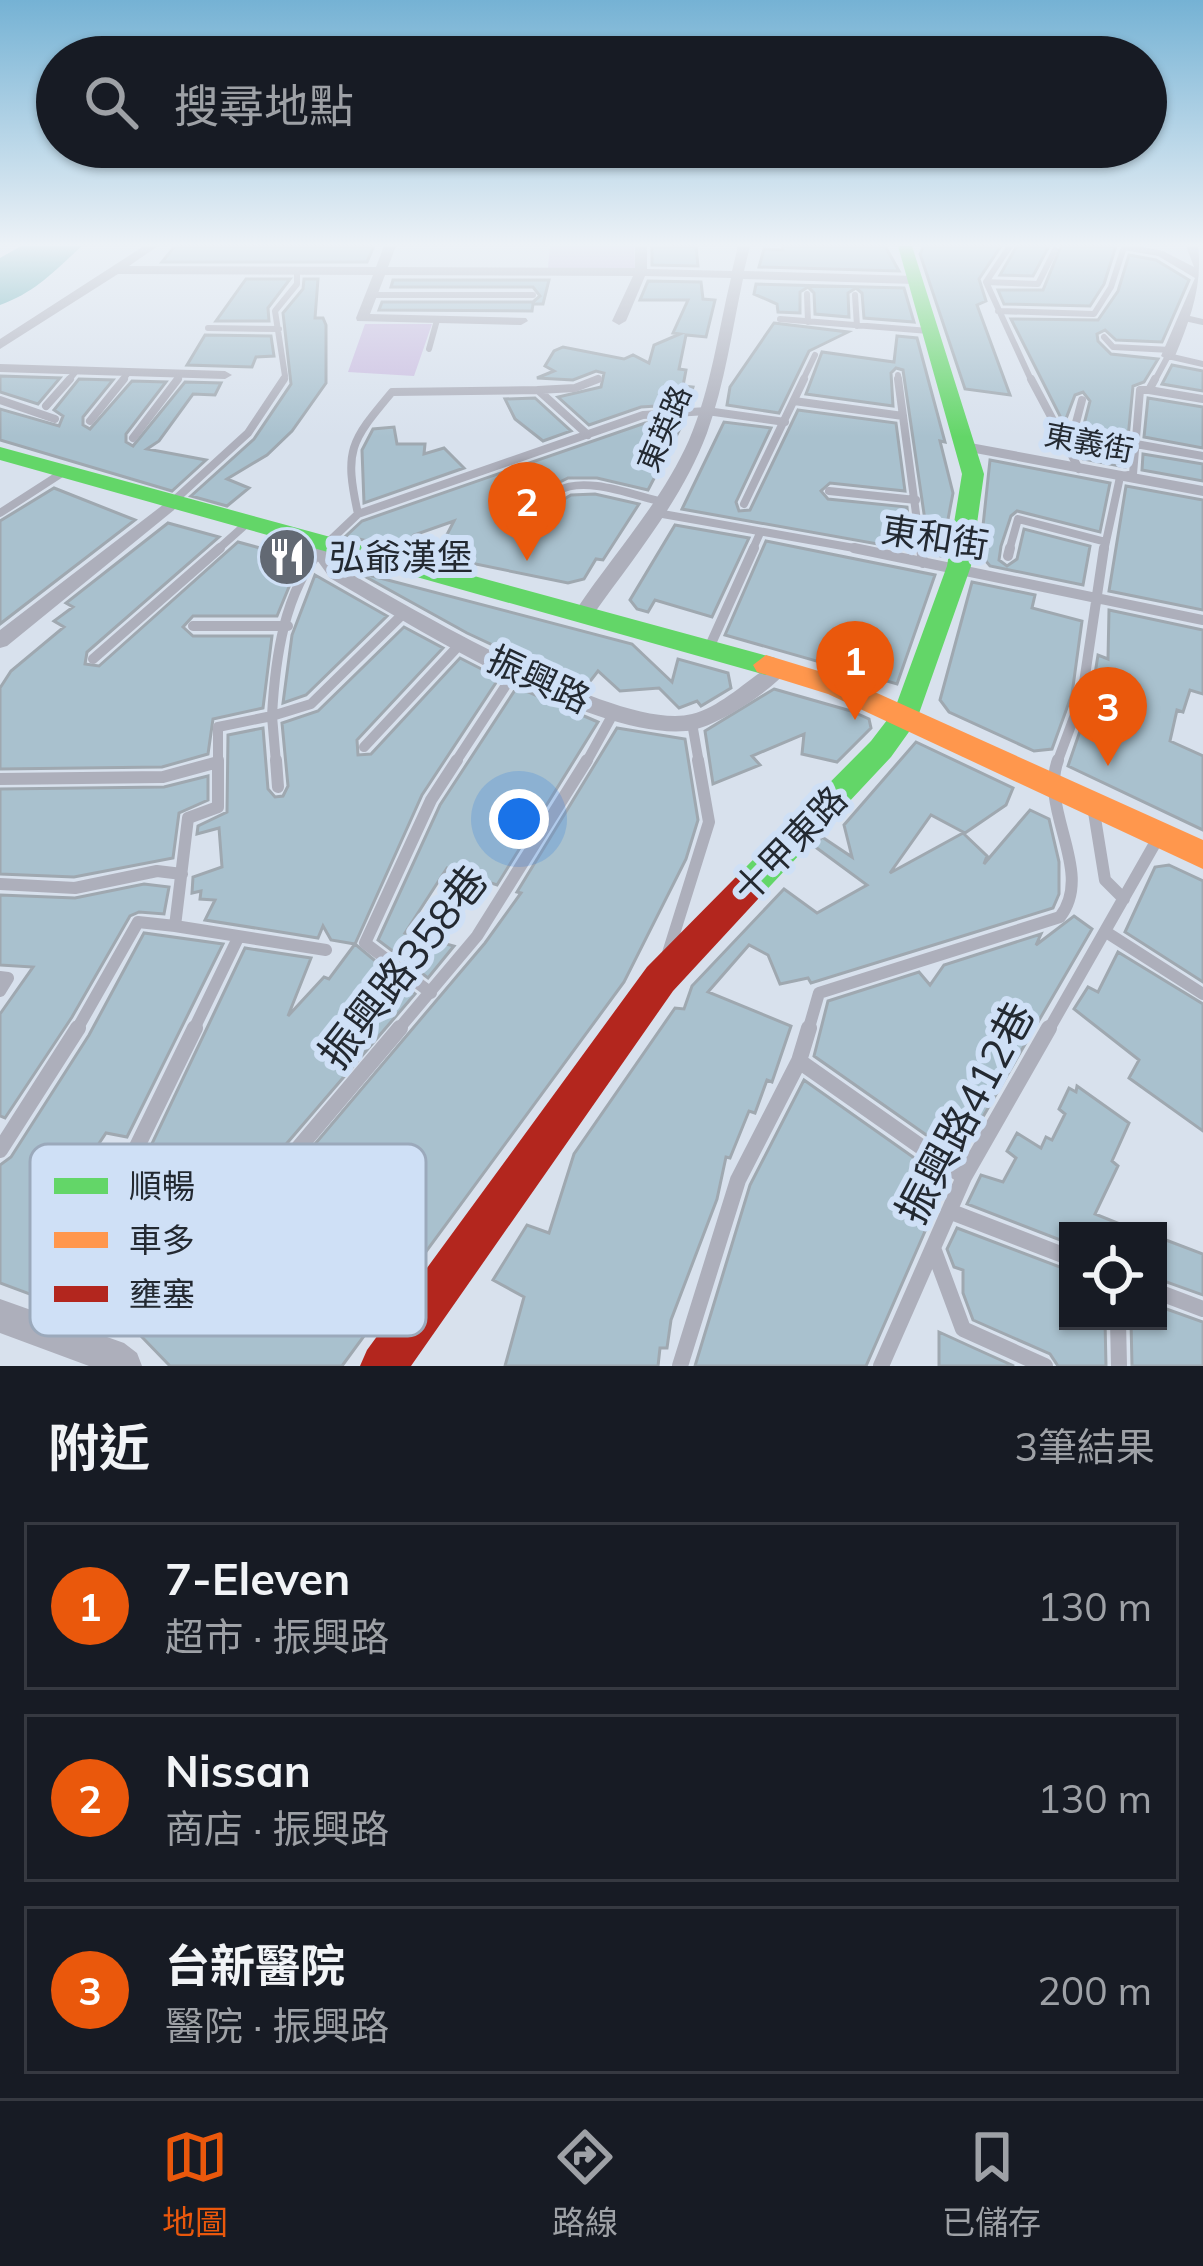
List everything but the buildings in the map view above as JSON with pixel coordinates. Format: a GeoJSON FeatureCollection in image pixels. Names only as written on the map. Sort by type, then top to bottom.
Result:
{"type":"FeatureCollection","features":[{"type":"Feature","properties":{"kind":"street"},"geometry":{"type":"LineString","coordinates":[[0,345],[54,310]]}},
{"type":"Feature","properties":{"kind":"street"},"geometry":{"type":"LineString","coordinates":[[366,310],[362,318],[372,320],[521,320]]}},
{"type":"Feature","properties":{"kind":"street"},"geometry":{"type":"LineString","coordinates":[[619,321],[624,310]]}},
{"type":"Feature","properties":{"kind":"street","name":"東英路"},"geometry":{"type":"LineString","coordinates":[[586,610],[660,507],[707,411],[729,310]]}},
{"type":"Feature","properties":{"kind":"street","name":"十甲東路"},"geometry":{"type":"LineString","coordinates":[[426,1306],[660,979],[881,749],[906,716],[959,566],[972,501],[973,474],[923,310]]}},
{"type":"Feature","properties":{"kind":"street"},"geometry":{"type":"LineString","coordinates":[[1169,353],[1188,310]]}},
{"type":"Feature","properties":{"kind":"street"},"geometry":{"type":"LineString","coordinates":[[0,368],[225,375]]}},
{"type":"Feature","properties":{"kind":"street","name":"東義街"},"geometry":{"type":"LineString","coordinates":[[965,447],[1203,491]]}},
{"type":"Feature","properties":{"kind":"street","name":"振興路"},"geometry":{"type":"LineString","coordinates":[[0,453],[168,506],[586,610],[778,670],[906,716],[1203,855]]}},
{"type":"Feature","properties":{"kind":"street"},"geometry":{"type":"LineString","coordinates":[[0,640],[168,506]]}},
{"type":"Feature","properties":{"kind":"street","name":"振興路"},"geometry":{"type":"LineString","coordinates":[[324,544],[326,560],[337,574],[516,670],[613,714],[692,723]]}},
{"type":"Feature","properties":{"kind":"street"},"geometry":{"type":"LineString","coordinates":[[692,723],[778,670]]}},
{"type":"Feature","properties":{"kind":"street"},"geometry":{"type":"LineString","coordinates":[[0,1316],[30,1327]]}},
{"type":"Feature","properties":{"kind":"street"},"geometry":{"type":"LineString","coordinates":[[52,1336],[118,1361]]}},
{"type":"Feature","properties":{"kind":"street","name":"十甲東路"},"geometry":{"type":"LineString","coordinates":[[383,1366],[404,1336]]}},
{"type":"Feature","properties":{"kind":"lane"},"geometry":{"type":"LineString","coordinates":[[168,506],[229,458],[270,406],[285,376],[277,351],[275,310]]}},
{"type":"Feature","properties":{"kind":"lane"},"geometry":{"type":"LineString","coordinates":[[808,310],[808,322]]}},
{"type":"Feature","properties":{"kind":"lane"},"geometry":{"type":"LineString","coordinates":[[855,310],[857,326]]}},
{"type":"Feature","properties":{"kind":"lane"},"geometry":{"type":"LineString","coordinates":[[998,310],[1094,314],[1097,310]]}},
{"type":"Feature","properties":{"kind":"lane"},"geometry":{"type":"LineString","coordinates":[[998,310],[1042,394],[1055,430],[1079,469]]}},
{"type":"Feature","properties":{"kind":"lane"},"geometry":{"type":"LineString","coordinates":[[1184,318],[1203,322]]}},
{"type":"Feature","properties":{"kind":"lane"},"geometry":{"type":"LineString","coordinates":[[780,319],[929,331]]}},
{"type":"Feature","properties":{"kind":"lane"},"geometry":{"type":"LineString","coordinates":[[429,349],[437,320]]}},
{"type":"Feature","properties":{"kind":"lane"},"geometry":{"type":"LineString","coordinates":[[208,328],[279,329]]}},
{"type":"Feature","properties":{"kind":"lane"},"geometry":{"type":"LineString","coordinates":[[1105,337],[1113,346],[1169,353],[1203,364]]}},
{"type":"Feature","properties":{"kind":"lane"},"geometry":{"type":"LineString","coordinates":[[1149,390],[1169,353]]}},
{"type":"Feature","properties":{"kind":"lane"},"geometry":{"type":"LineString","coordinates":[[744,504],[815,355]]}},
{"type":"Feature","properties":{"kind":"lane"},"geometry":{"type":"LineString","coordinates":[[46,406],[76,370]]}},
{"type":"Feature","properties":{"kind":"lane"},"geometry":{"type":"LineString","coordinates":[[90,421],[129,372]]}},
{"type":"Feature","properties":{"kind":"lane"},"geometry":{"type":"LineString","coordinates":[[134,438],[182,374]]}},
{"type":"Feature","properties":{"kind":"lane"},"geometry":{"type":"LineString","coordinates":[[898,375],[922,562]]}},
{"type":"Feature","properties":{"kind":"lane"},"geometry":{"type":"LineString","coordinates":[[358,514],[347,462],[365,424],[388,394],[575,388],[598,379]]}},
{"type":"Feature","properties":{"kind":"lane"},"geometry":{"type":"LineString","coordinates":[[538,390],[588,435]]}},
{"type":"Feature","properties":{"kind":"lane"},"geometry":{"type":"LineString","coordinates":[[680,1366],[738,1180],[799,1061],[819,993],[1060,917],[1071,903],[1073,883],[1050,782],[1082,696],[1094,595],[1120,477],[1133,473],[1140,390],[1203,399]]}},
{"type":"Feature","properties":{"kind":"lane"},"geometry":{"type":"LineString","coordinates":[[0,400],[55,419]]}},
{"type":"Feature","properties":{"kind":"lane"},"geometry":{"type":"LineString","coordinates":[[1073,434],[1082,400]]}},
{"type":"Feature","properties":{"kind":"lane"},"geometry":{"type":"LineString","coordinates":[[794,401],[904,416]]}},
{"type":"Feature","properties":{"kind":"lane"},"geometry":{"type":"LineString","coordinates":[[278,787],[272,716],[287,626],[302,576],[324,544],[358,514],[643,415],[707,411],[784,422]]}},
{"type":"Feature","properties":{"kind":"lane"},"geometry":{"type":"LineString","coordinates":[[1055,430],[1203,456]]}},
{"type":"Feature","properties":{"kind":"lane"},"geometry":{"type":"LineString","coordinates":[[0,513],[62,473]]}},
{"type":"Feature","properties":{"kind":"lane","name":"東和街"},"geometry":{"type":"LineString","coordinates":[[523,537],[556,491],[585,486],[760,533],[959,566],[1203,620]]}},
{"type":"Feature","properties":{"kind":"lane"},"geometry":{"type":"LineString","coordinates":[[829,491],[916,500]]}},
{"type":"Feature","properties":{"kind":"lane"},"geometry":{"type":"LineString","coordinates":[[1008,556],[1018,520],[1106,542]]}},
{"type":"Feature","properties":{"kind":"lane"},"geometry":{"type":"LineString","coordinates":[[93,659],[244,526]]}},
{"type":"Feature","properties":{"kind":"lane"},"geometry":{"type":"LineString","coordinates":[[709,648],[760,533]]}},
{"type":"Feature","properties":{"kind":"lane"},"geometry":{"type":"LineString","coordinates":[[176,926],[188,818],[218,807],[218,727],[311,704],[405,612]]}},
{"type":"Feature","properties":{"kind":"lane"},"geometry":{"type":"LineString","coordinates":[[193,626],[287,626]]}},
{"type":"Feature","properties":{"kind":"lane"},"geometry":{"type":"LineString","coordinates":[[364,747],[462,642]]}},
{"type":"Feature","properties":{"kind":"lane"},"geometry":{"type":"LineString","coordinates":[[430,993],[365,943],[431,800],[516,670]]}},
{"type":"Feature","properties":{"kind":"lane","name":"振興路358巷"},"geometry":{"type":"LineString","coordinates":[[302,1144],[489,918],[613,714]]}},
{"type":"Feature","properties":{"kind":"lane"},"geometry":{"type":"LineString","coordinates":[[660,979],[709,822],[692,723]]}},
{"type":"Feature","properties":{"kind":"lane"},"geometry":{"type":"LineString","coordinates":[[0,779],[163,777],[218,762]]}},
{"type":"Feature","properties":{"kind":"lane"},"geometry":{"type":"LineString","coordinates":[[1093,802],[1105,880],[1124,899]]}},
{"type":"Feature","properties":{"kind":"lane","name":"振興路412巷"},"geometry":{"type":"LineString","coordinates":[[881,1366],[964,1178],[1160,835]]}},
{"type":"Feature","properties":{"kind":"lane"},"geometry":{"type":"LineString","coordinates":[[0,884],[75,888],[157,872],[182,874]]}},
{"type":"Feature","properties":{"kind":"lane"},"geometry":{"type":"LineString","coordinates":[[0,1150],[95,1001],[138,922],[326,950]]}},
{"type":"Feature","properties":{"kind":"lane"},"geometry":{"type":"LineString","coordinates":[[1106,932],[1203,994]]}},
{"type":"Feature","properties":{"kind":"lane"},"geometry":{"type":"LineString","coordinates":[[138,1144],[238,938]]}},
{"type":"Feature","properties":{"kind":"lane"},"geometry":{"type":"LineString","coordinates":[[0,977],[8,978],[0,991]]}},
{"type":"Feature","properties":{"kind":"lane"},"geometry":{"type":"LineString","coordinates":[[799,1061],[964,1178]]}},
{"type":"Feature","properties":{"kind":"lane"},"geometry":{"type":"LineString","coordinates":[[950,1211],[1059,1253]]}},
{"type":"Feature","properties":{"kind":"lane"},"geometry":{"type":"LineString","coordinates":[[933,1248],[963,1329],[1045,1366]]}},
{"type":"Feature","properties":{"kind":"lane"},"geometry":{"type":"LineString","coordinates":[[1167,1295],[1203,1309]]}},
{"type":"Feature","properties":{"kind":"lane"},"geometry":{"type":"LineString","coordinates":[[1118,1330],[1119,1366]]}},
{"type":"Feature","properties":{"kind":"shaded area"},"geometry":{"type":"Polygon","coordinates":[[[365,324],[432,324],[414,376],[348,372],[365,324]]]}},
{"type":"Feature","properties":{"kind":"traffic: fast"},"geometry":{"type":"LineString","coordinates":[[747,888],[881,749],[906,715],[959,566],[973,474],[924,310]]}},
{"type":"Feature","properties":{"kind":"traffic: fast"},"geometry":{"type":"LineString","coordinates":[[0,453],[766,665]]}},
{"type":"Feature","properties":{"kind":"traffic: slow"},"geometry":{"type":"LineString","coordinates":[[766,665],[838,687],[1203,855]]}},
{"type":"Feature","properties":{"kind":"traffic: jam"},"geometry":{"type":"LineString","coordinates":[[426,1306],[660,979],[747,888]]}},
{"type":"Feature","properties":{"kind":"traffic: jam"},"geometry":{"type":"LineString","coordinates":[[383,1366],[404,1336]]}},
{"type":"Feature","properties":{"kind":"place","name":"弘爺漢堡"},"geometry":{"type":"Point","coordinates":[287,557]}},
{"type":"Feature","properties":{"kind":"place","name":"Nissan"},"geometry":{"type":"Point","coordinates":[527,561]}},
{"type":"Feature","properties":{"kind":"place","name":"7-Eleven"},"geometry":{"type":"Point","coordinates":[855,720]}},
{"type":"Feature","properties":{"kind":"place","name":"台新醫院"},"geometry":{"type":"Point","coordinates":[1108,766]}}]}
